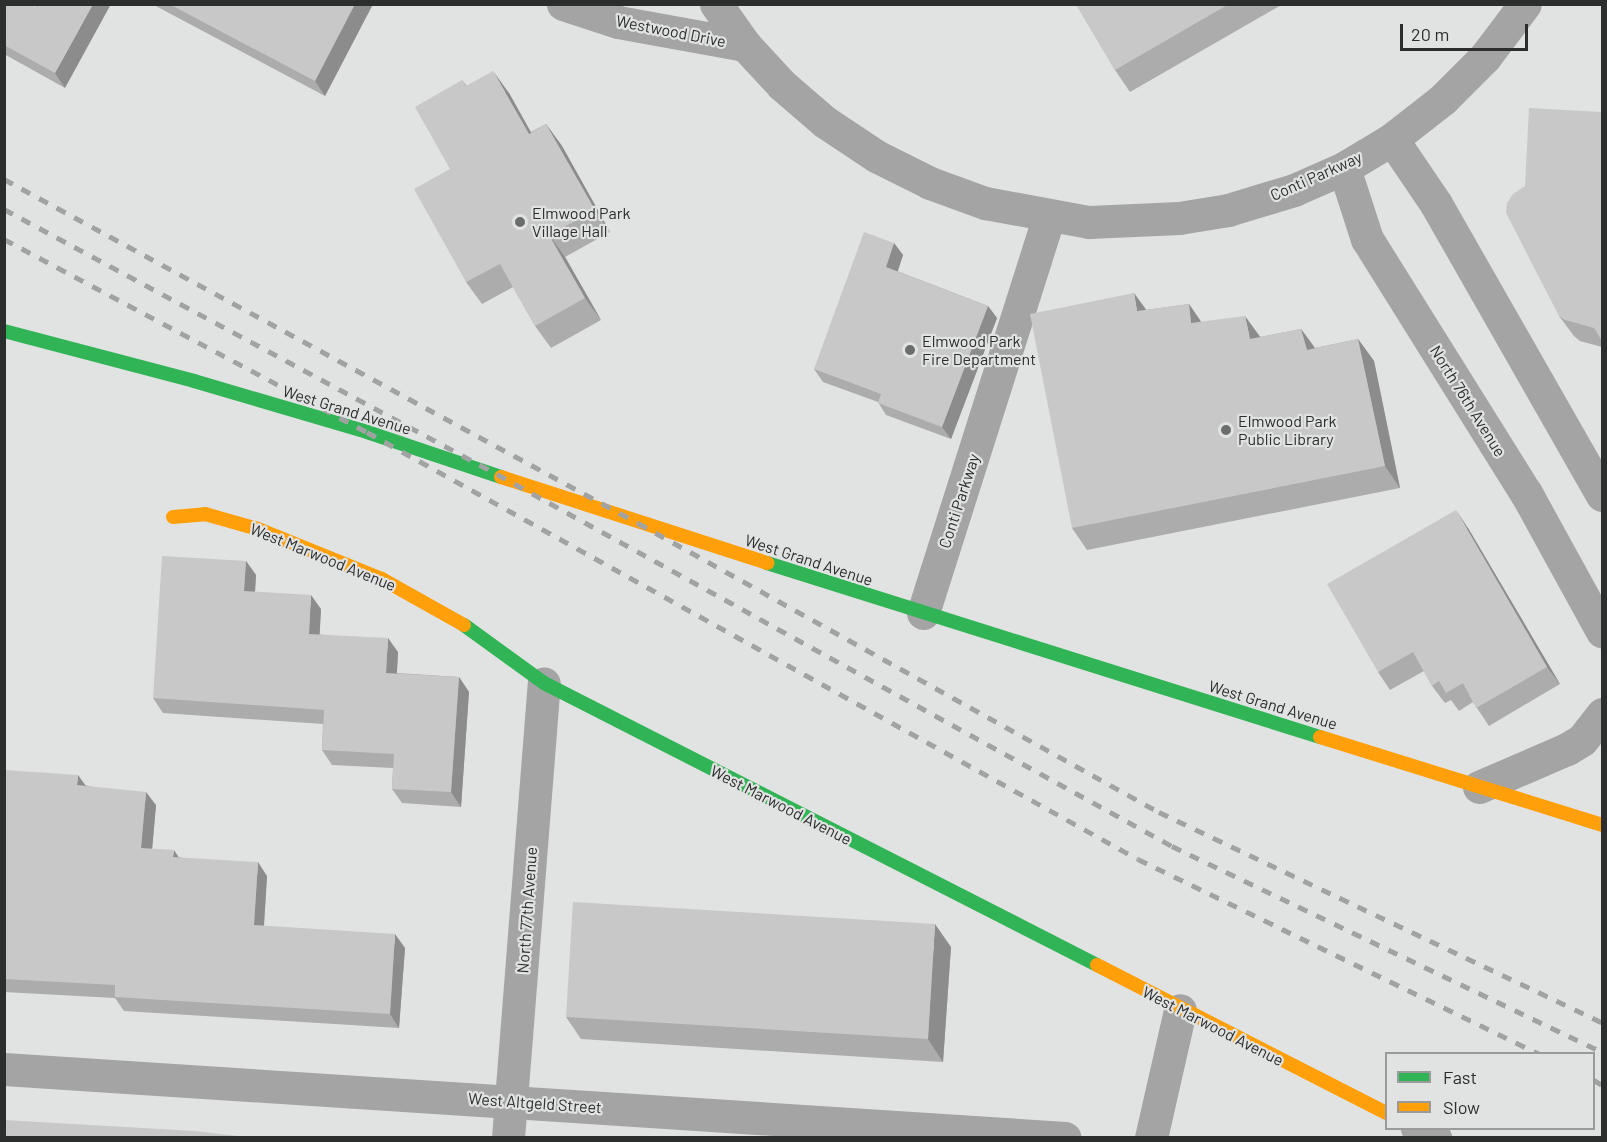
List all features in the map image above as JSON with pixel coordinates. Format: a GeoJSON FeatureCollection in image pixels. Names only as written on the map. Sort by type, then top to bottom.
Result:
{"type":"FeatureCollection","features":[{"type":"Feature","properties":{"kind":"main road","name":"West Grand Avenue"},"geometry":{"type":"LineString","coordinates":[[4,331],[194,381],[367,432],[638,523],[1602,825]]}},
{"type":"Feature","properties":{"kind":"main road","name":"West Marwood Avenue"},"geometry":{"type":"LineString","coordinates":[[173,517],[205,514],[258,529],[382,579],[476,632],[544,683],[1180,1010],[1385,1112]]}},
{"type":"Feature","properties":{"kind":"street","name":"Westwood Drive"},"geometry":{"type":"LineString","coordinates":[[562,4],[618,22],[745,45]]}},
{"type":"Feature","properties":{"kind":"street","name":"Conti Parkway"},"geometry":{"type":"LineString","coordinates":[[716,4],[745,45],[801,103],[876,156],[959,194],[1007,208],[1089,222],[1133,222],[1228,210],[1294,190],[1344,168],[1417,121],[1471,73],[1525,4]]}},
{"type":"Feature","properties":{"kind":"street"},"geometry":{"type":"LineString","coordinates":[[1392,139],[1436,204],[1602,495]]}},
{"type":"Feature","properties":{"kind":"street","name":"North 76th Avenue"},"geometry":{"type":"LineString","coordinates":[[1344,168],[1367,239],[1526,493],[1602,631]]}},
{"type":"Feature","properties":{"kind":"street","name":"Conti Parkway"},"geometry":{"type":"LineString","coordinates":[[922,613],[1049,216]]}},
{"type":"Feature","properties":{"kind":"street","name":"North 77th Avenue"},"geometry":{"type":"LineString","coordinates":[[508,1137],[544,683]]}},
{"type":"Feature","properties":{"kind":"street"},"geometry":{"type":"LineString","coordinates":[[1479,786],[1567,749],[1582,740],[1602,714]]}},
{"type":"Feature","properties":{"kind":"street"},"geometry":{"type":"LineString","coordinates":[[1151,1137],[1180,1010]]}},
{"type":"Feature","properties":{"kind":"street","name":"West Altgeld Street"},"geometry":{"type":"LineString","coordinates":[[4,1069],[1065,1137]]}},
{"type":"Feature","properties":{"kind":"street"},"geometry":{"type":"LineString","coordinates":[[1421,1130],[1435,1137]]}},
{"type":"Feature","properties":{"kind":"building"},"geometry":{"type":"Polygon","coordinates":[[[4,4],[30,4],[35,7],[37,4],[93,4],[55,73],[4,45],[4,4]]]}},
{"type":"Feature","properties":{"kind":"building"},"geometry":{"type":"Polygon","coordinates":[[[169,4],[355,4],[315,81],[169,4]]]}},
{"type":"Feature","properties":{"kind":"building"},"geometry":{"type":"Polygon","coordinates":[[[1076,4],[1229,4],[1115,70],[1076,4]]]}},
{"type":"Feature","properties":{"kind":"building","name":"Elmwood Park Village Hall"},"geometry":{"type":"Polygon","coordinates":[[[493,71],[529,134],[546,124],[595,210],[549,235],[585,298],[535,326],[500,264],[466,282],[414,189],[450,169],[415,107],[462,80],[466,86],[493,71]]]}},
{"type":"Feature","properties":{"kind":"building"},"geometry":{"type":"Polygon","coordinates":[[[1529,108],[1602,112],[1602,341],[1594,328],[1565,320],[1559,316],[1506,213],[1507,203],[1513,194],[1525,186],[1529,108]]]}},
{"type":"Feature","properties":{"kind":"building","name":"Elmwood Park Fire Department"},"geometry":{"type":"Polygon","coordinates":[[[864,232],[894,243],[886,267],[988,306],[942,427],[878,403],[881,394],[814,369],[864,232]]]}},
{"type":"Feature","properties":{"kind":"building","name":"Elmwood Park Public Library"},"geometry":{"type":"Polygon","coordinates":[[[1134,293],[1137,311],[1189,304],[1191,323],[1245,316],[1250,339],[1301,329],[1307,350],[1358,339],[1385,466],[1072,528],[1030,314],[1134,293]]]}},
{"type":"Feature","properties":{"kind":"building"},"geometry":{"type":"Polygon","coordinates":[[[1456,510],[1547,667],[1476,708],[1463,683],[1446,693],[1439,681],[1432,686],[1413,652],[1378,672],[1327,584],[1456,510]]]}},
{"type":"Feature","properties":{"kind":"building"},"geometry":{"type":"Polygon","coordinates":[[[162,556],[246,561],[244,591],[311,595],[309,634],[388,638],[386,673],[459,677],[451,792],[392,789],[394,754],[322,750],[324,710],[153,698],[162,556]]]}},
{"type":"Feature","properties":{"kind":"building"},"geometry":{"type":"Polygon","coordinates":[[[4,770],[78,775],[77,785],[146,792],[141,848],[174,850],[173,857],[258,862],[254,925],[395,934],[390,1014],[115,997],[115,985],[4,979],[4,770]]]}},
{"type":"Feature","properties":{"kind":"building"},"geometry":{"type":"Polygon","coordinates":[[[573,902],[935,924],[928,1039],[566,1017],[573,902]]]}},
{"type":"Feature","properties":{"kind":"building"},"geometry":{"type":"Polygon","coordinates":[[[4,1120],[194,1131],[239,1137],[4,1137],[4,1120]]]}},
{"type":"Feature","properties":{"kind":"railway"},"geometry":{"type":"LineString","coordinates":[[4,179],[638,523],[1159,812],[1602,1022]]}},
{"type":"Feature","properties":{"kind":"railway"},"geometry":{"type":"LineString","coordinates":[[4,209],[497,474],[1172,846],[1602,1052]]}},
{"type":"Feature","properties":{"kind":"railway"},"geometry":{"type":"LineString","coordinates":[[4,239],[367,432],[1138,859],[1535,1052]]}},
{"type":"Feature","properties":{"kind":"railway"},"geometry":{"type":"LineString","coordinates":[[1595,1081],[1602,1085]]}},
{"type":"Feature","properties":{"kind":"traffic: fast"},"geometry":{"type":"LineString","coordinates":[[4,331],[194,381],[367,432],[501,477]]}},
{"type":"Feature","properties":{"kind":"traffic: fast"},"geometry":{"type":"LineString","coordinates":[[767,563],[1320,737]]}},
{"type":"Feature","properties":{"kind":"traffic: fast"},"geometry":{"type":"LineString","coordinates":[[464,625],[544,683],[1097,965]]}},
{"type":"Feature","properties":{"kind":"traffic: slow"},"geometry":{"type":"LineString","coordinates":[[501,477],[767,563]]}},
{"type":"Feature","properties":{"kind":"traffic: slow"},"geometry":{"type":"LineString","coordinates":[[173,517],[205,514],[258,529],[382,579],[464,625]]}},
{"type":"Feature","properties":{"kind":"traffic: slow"},"geometry":{"type":"LineString","coordinates":[[1320,737],[1602,825]]}},
{"type":"Feature","properties":{"kind":"traffic: slow"},"geometry":{"type":"LineString","coordinates":[[1097,965],[1385,1112]]}},
{"type":"Feature","properties":{"kind":"place","name":"Elmwood Park Village Hall"},"geometry":{"type":"Point","coordinates":[520,222]}},
{"type":"Feature","properties":{"kind":"place","name":"Elmwood Park Fire Department"},"geometry":{"type":"Point","coordinates":[910,350]}},
{"type":"Feature","properties":{"kind":"place","name":"Elmwood Park Public Library"},"geometry":{"type":"Point","coordinates":[1226,430]}}]}
